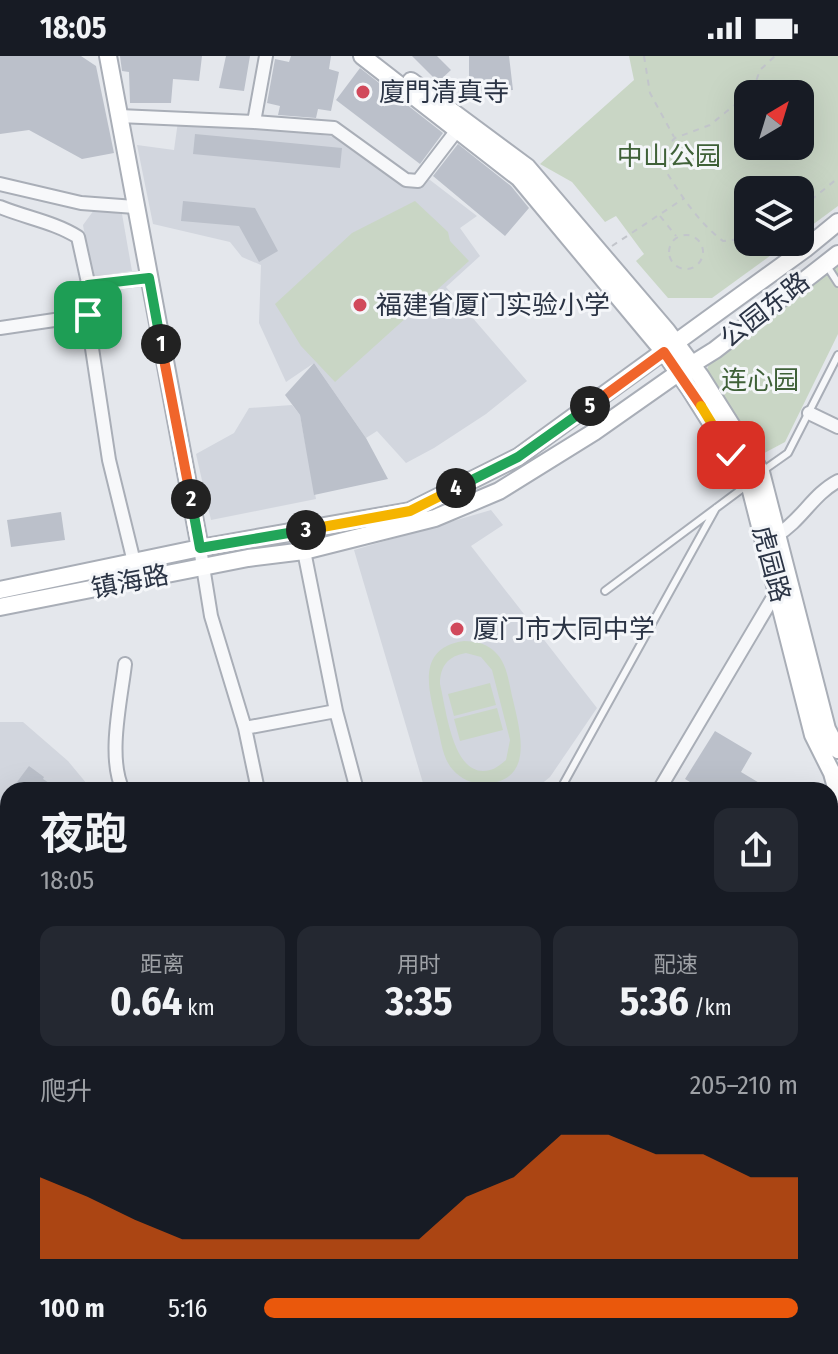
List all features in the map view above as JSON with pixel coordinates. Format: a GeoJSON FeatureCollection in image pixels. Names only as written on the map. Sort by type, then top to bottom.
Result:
{"type":"FeatureCollection","features":[{"type":"Feature","properties":{"kind":"main road"},"geometry":{"type":"LineString","coordinates":[[108,56],[200,548]]}},
{"type":"Feature","properties":{"kind":"main road"},"geometry":{"type":"LineString","coordinates":[[362,56],[519,178],[670,347]]}},
{"type":"Feature","properties":{"kind":"main road"},"geometry":{"type":"LineString","coordinates":[[378,56],[527,167],[600,253],[670,347]]}},
{"type":"Feature","properties":{"kind":"main road","name":"公园东路"},"geometry":{"type":"LineString","coordinates":[[670,347],[838,222]]}},
{"type":"Feature","properties":{"kind":"main road","name":"公园东路"},"geometry":{"type":"LineString","coordinates":[[685,368],[715,350],[831,259]]}},
{"type":"Feature","properties":{"kind":"main road","name":"虎园路"},"geometry":{"type":"LineString","coordinates":[[670,347],[755,477],[788,572],[827,729],[838,750]]}},
{"type":"Feature","properties":{"kind":"main road","name":"镇海路"},"geometry":{"type":"LineString","coordinates":[[1,586],[410,511],[518,457],[670,347]]}},
{"type":"Feature","properties":{"kind":"main road","name":"镇海路"},"geometry":{"type":"LineString","coordinates":[[0,607],[304,551],[435,518],[499,491],[594,432],[685,368]]}},
{"type":"Feature","properties":{"kind":"main road","name":"虎园路"},"geometry":{"type":"LineString","coordinates":[[755,477],[813,735],[835,772]]}},
{"type":"Feature","properties":{"kind":"street"},"geometry":{"type":"LineString","coordinates":[[254,122],[266,56]]}},
{"type":"Feature","properties":{"kind":"street"},"geometry":{"type":"LineString","coordinates":[[119,116],[334,128],[406,180],[418,181],[457,130]]}},
{"type":"Feature","properties":{"kind":"street"},"geometry":{"type":"LineString","coordinates":[[0,184],[81,203],[135,207]]}},
{"type":"Feature","properties":{"kind":"street"},"geometry":{"type":"LineString","coordinates":[[0,207],[32,220],[57,225],[78,237],[88,285],[88,315],[109,460],[134,562]]}},
{"type":"Feature","properties":{"kind":"street"},"geometry":{"type":"LineString","coordinates":[[88,285],[149,278]]}},
{"type":"Feature","properties":{"kind":"street"},"geometry":{"type":"LineString","coordinates":[[0,328],[88,315]]}},
{"type":"Feature","properties":{"kind":"street"},"geometry":{"type":"LineString","coordinates":[[809,413],[838,427]]}},
{"type":"Feature","properties":{"kind":"street"},"geometry":{"type":"LineString","coordinates":[[777,535],[792,526],[811,501],[838,481]]}},
{"type":"Feature","properties":{"kind":"street"},"geometry":{"type":"LineString","coordinates":[[200,548],[211,616],[245,728],[256,782]]}},
{"type":"Feature","properties":{"kind":"street"},"geometry":{"type":"LineString","coordinates":[[304,551],[336,711],[355,782]]}},
{"type":"Feature","properties":{"kind":"street"},"geometry":{"type":"LineString","coordinates":[[664,782],[788,572]]}},
{"type":"Feature","properties":{"kind":"street"},"geometry":{"type":"LineString","coordinates":[[119,782],[117,739],[125,664]]}},
{"type":"Feature","properties":{"kind":"street"},"geometry":{"type":"LineString","coordinates":[[245,728],[336,711]]}},
{"type":"Feature","properties":{"kind":"lane"},"geometry":{"type":"LineString","coordinates":[[831,259],[838,283]]}},
{"type":"Feature","properties":{"kind":"lane"},"geometry":{"type":"LineString","coordinates":[[605,591],[788,453],[838,355]]}},
{"type":"Feature","properties":{"kind":"lane"},"geometry":{"type":"LineString","coordinates":[[564,782],[716,508]]}},
{"type":"Feature","properties":{"kind":"path"},"geometry":{"type":"LineString","coordinates":[[644,56],[650,93],[675,138]]}},
{"type":"Feature","properties":{"kind":"path"},"geometry":{"type":"LineString","coordinates":[[734,240],[723,241],[709,231],[657,157],[675,138],[710,125],[753,90],[760,70],[775,56]]}},
{"type":"Feature","properties":{"kind":"path"},"geometry":{"type":"LineString","coordinates":[[814,198],[838,178]]}},
{"type":"Feature","properties":{"kind":"path"},"geometry":{"type":"LineString","coordinates":[[600,253],[684,199]]}},
{"type":"Feature","properties":{"kind":"path"},"geometry":{"type":"LineString","coordinates":[[659,215],[677,238]]}},
{"type":"Feature","properties":{"kind":"path"},"geometry":{"type":"LineString","coordinates":[[688,236],[699,241],[703,251],[696,266],[686,269],[673,262],[670,247],[677,238],[688,236]]}},
{"type":"Feature","properties":{"kind":"shaded area","name":"福建省厦门实验小学"},"geometry":{"type":"Polygon","coordinates":[[[179,114],[349,139],[406,173],[430,180],[477,216],[460,228],[480,256],[446,287],[527,381],[486,414],[406,463],[377,431],[366,438],[314,363],[286,382],[259,323],[261,265],[242,257],[230,242],[153,224],[137,145],[174,150],[179,114]]]}},
{"type":"Feature","properties":{"kind":"shaded area"},"geometry":{"type":"Polygon","coordinates":[[[94,210],[122,214],[132,271],[92,277],[83,225],[94,210]]]}},
{"type":"Feature","properties":{"kind":"shaded area"},"geometry":{"type":"Polygon","coordinates":[[[292,405],[300,415],[316,499],[211,520],[196,454],[234,433],[249,408],[292,405]]]}},
{"type":"Feature","properties":{"kind":"shaded area","name":"厦门市大同中学"},"geometry":{"type":"Polygon","coordinates":[[[491,510],[503,525],[471,546],[597,708],[550,777],[544,782],[423,782],[354,550],[491,510]]]}},
{"type":"Feature","properties":{"kind":"shaded area"},"geometry":{"type":"Polygon","coordinates":[[[0,722],[23,722],[68,761],[85,782],[0,782],[0,722]]]}},
{"type":"Feature","properties":{"kind":"green space","name":"中山公园"},"geometry":{"type":"Polygon","coordinates":[[[629,56],[838,56],[838,206],[814,224],[814,176],[734,176],[734,256],[770,256],[712,298],[668,298],[636,261],[644,254],[616,216],[605,222],[572,182],[540,164],[634,80],[629,56]]]}},
{"type":"Feature","properties":{"kind":"green space"},"geometry":{"type":"Polygon","coordinates":[[[415,201],[448,232],[450,241],[469,261],[335,382],[301,346],[275,304],[352,233],[415,201]]]}},
{"type":"Feature","properties":{"kind":"green space","name":"连心园"},"geometry":{"type":"Polygon","coordinates":[[[838,262],[838,334],[785,442],[751,460],[701,383],[717,346],[838,262]]]}},
{"type":"Feature","properties":{"kind":"green space"},"geometry":{"type":"Polygon","coordinates":[[[473,642],[490,648],[501,659],[520,739],[518,764],[512,774],[502,781],[468,781],[449,765],[429,685],[432,662],[438,652],[448,645],[473,642]],[[466,653],[450,659],[443,667],[440,684],[457,750],[472,768],[483,771],[493,769],[506,760],[510,740],[492,670],[481,657],[466,653]]]}},
{"type":"Feature","properties":{"kind":"green space"},"geometry":{"type":"Polygon","coordinates":[[[490,683],[496,705],[454,716],[448,694],[490,683]]]}},
{"type":"Feature","properties":{"kind":"green space"},"geometry":{"type":"Polygon","coordinates":[[[497,708],[503,730],[460,741],[454,719],[497,708]]]}},
{"type":"Feature","properties":{"kind":"building"},"geometry":{"type":"Polygon","coordinates":[[[0,56],[81,56],[96,66],[114,153],[82,159],[29,130],[0,134],[0,56]]]}},
{"type":"Feature","properties":{"kind":"building"},"geometry":{"type":"Polygon","coordinates":[[[120,56],[202,56],[199,81],[173,79],[171,103],[130,103],[129,72],[122,71],[120,56]]]}},
{"type":"Feature","properties":{"kind":"building"},"geometry":{"type":"Polygon","coordinates":[[[226,56],[250,56],[244,91],[219,88],[226,56]]]}},
{"type":"Feature","properties":{"kind":"building"},"geometry":{"type":"Polygon","coordinates":[[[291,56],[331,56],[329,69],[339,72],[331,111],[318,109],[316,118],[278,115],[280,106],[267,103],[275,59],[289,62],[291,56]]]}},
{"type":"Feature","properties":{"kind":"building"},"geometry":{"type":"Polygon","coordinates":[[[412,56],[437,56],[451,70],[438,82],[412,56]]]}},
{"type":"Feature","properties":{"kind":"building"},"geometry":{"type":"Polygon","coordinates":[[[469,56],[509,56],[513,90],[480,91],[478,79],[469,80],[469,56]]]}},
{"type":"Feature","properties":{"kind":"building"},"geometry":{"type":"Polygon","coordinates":[[[360,68],[443,133],[420,164],[336,100],[360,68]]]}},
{"type":"Feature","properties":{"kind":"building"},"geometry":{"type":"Polygon","coordinates":[[[195,134],[342,148],[340,168],[193,154],[195,134]]]}},
{"type":"Feature","properties":{"kind":"building"},"geometry":{"type":"Polygon","coordinates":[[[458,144],[511,186],[529,208],[505,236],[433,176],[458,144]]]}},
{"type":"Feature","properties":{"kind":"building"},"geometry":{"type":"Polygon","coordinates":[[[183,201],[255,208],[278,251],[259,262],[239,226],[181,221],[183,201]]]}},
{"type":"Feature","properties":{"kind":"building"},"geometry":{"type":"Polygon","coordinates":[[[314,363],[366,438],[388,479],[314,495],[300,415],[285,395],[314,363]]]}},
{"type":"Feature","properties":{"kind":"building"},"geometry":{"type":"Polygon","coordinates":[[[61,512],[65,540],[11,547],[7,520],[61,512]]]}},
{"type":"Feature","properties":{"kind":"building"},"geometry":{"type":"Polygon","coordinates":[[[715,731],[752,753],[741,772],[758,782],[690,782],[685,779],[715,731]]]}},
{"type":"Feature","properties":{"kind":"building"},"geometry":{"type":"Polygon","coordinates":[[[29,766],[48,782],[17,782],[29,766]]]}},
{"type":"Feature","properties":{"kind":"place","name":"廈門清真寺"},"geometry":{"type":"Point","coordinates":[363,92]}},
{"type":"Feature","properties":{"kind":"place","name":"福建省厦门实验小学"},"geometry":{"type":"Point","coordinates":[360,305]}},
{"type":"Feature","properties":{"kind":"place","name":"厦门市大同中学"},"geometry":{"type":"Point","coordinates":[457,629]}},
{"type":"Feature","properties":{"kind":"route"},"geometry":{"type":"LineString","coordinates":[[88,315],[88,285],[149,278],[200,548],[410,511],[518,457],[664,352],[731,455]]}}]}
